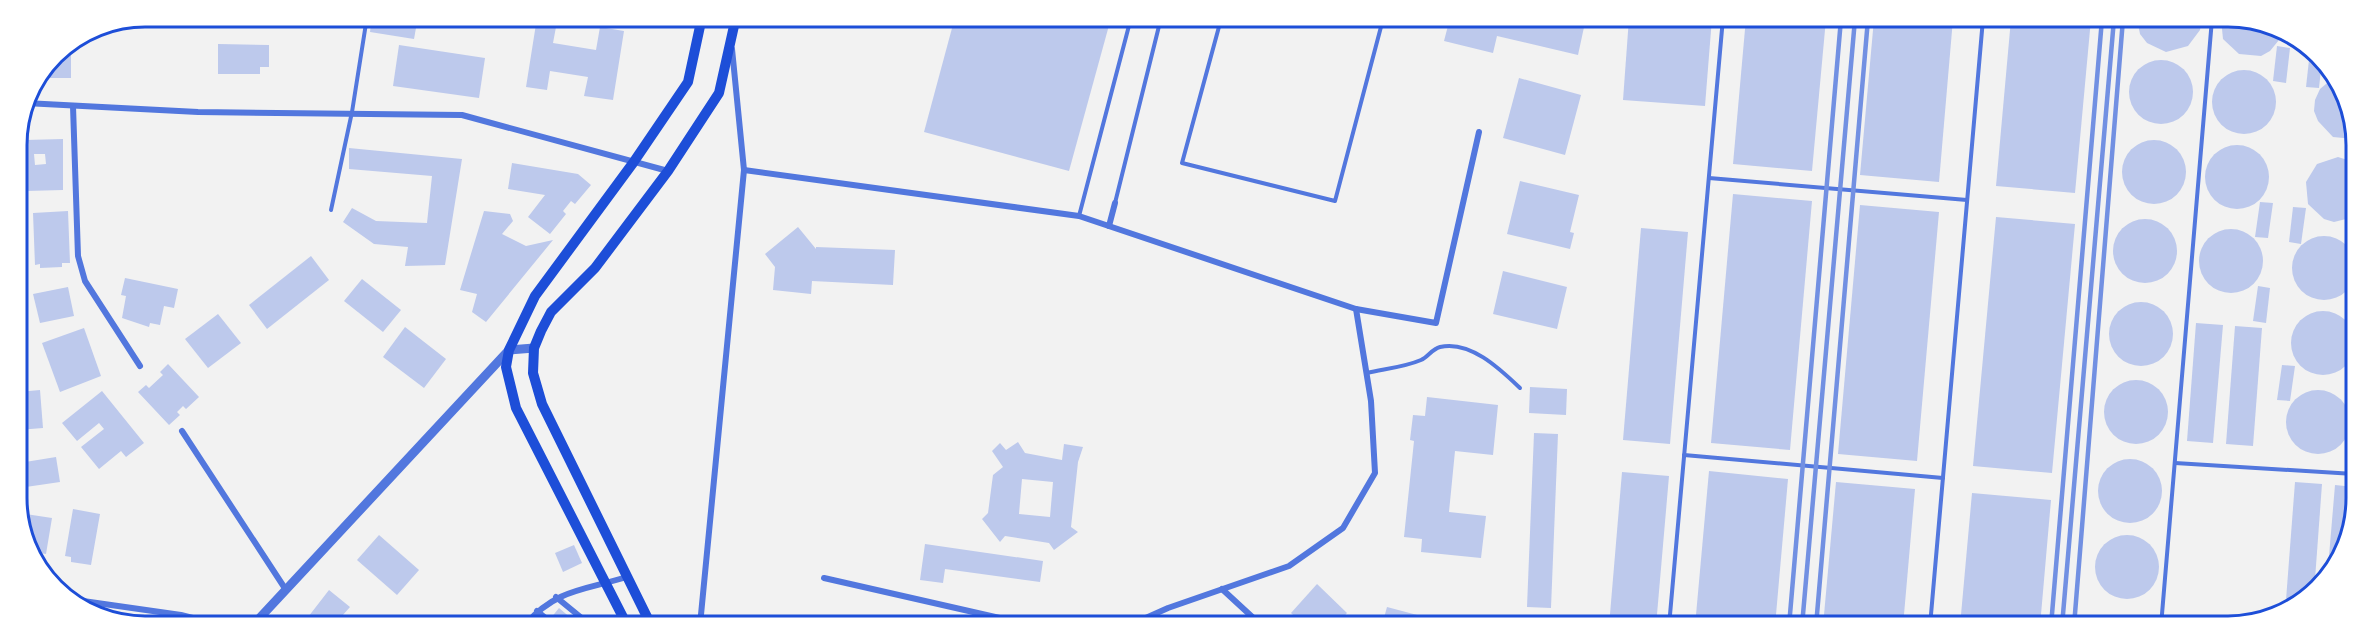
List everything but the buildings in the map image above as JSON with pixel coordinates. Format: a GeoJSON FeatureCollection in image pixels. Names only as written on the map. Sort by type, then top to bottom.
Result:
{"type":"FeatureCollection","features":[{"type":"Feature","properties":{"kind":"main road"},"geometry":{"type":"LineString","coordinates":[[623,616],[516,408],[506,367],[509,350],[535,296],[633,163],[688,82],[700,27]]}},
{"type":"Feature","properties":{"kind":"main road"},"geometry":{"type":"LineString","coordinates":[[646,616],[542,404],[533,373],[534,348],[551,312],[595,268],[668,171],[719,93],[734,27]]}},
{"type":"Feature","properties":{"kind":"street"},"geometry":{"type":"LineString","coordinates":[[701,616],[744,170],[731,39]]}},
{"type":"Feature","properties":{"kind":"street"},"geometry":{"type":"LineString","coordinates":[[34,104],[198,112],[462,115],[668,171]]}},
{"type":"Feature","properties":{"kind":"street"},"geometry":{"type":"LineString","coordinates":[[73,106],[78,256],[85,281],[140,366]]}},
{"type":"Feature","properties":{"kind":"street"},"geometry":{"type":"LineString","coordinates":[[744,170],[1079,216],[1356,309],[1436,323],[1479,132]]}},
{"type":"Feature","properties":{"kind":"street"},"geometry":{"type":"LineString","coordinates":[[1109,226],[1114,203]]}},
{"type":"Feature","properties":{"kind":"street"},"geometry":{"type":"LineString","coordinates":[[1150,616],[1289,566],[1343,528],[1375,473],[1371,400],[1356,309]]}},
{"type":"Feature","properties":{"kind":"street"},"geometry":{"type":"LineString","coordinates":[[262,616],[509,350],[534,348]]}},
{"type":"Feature","properties":{"kind":"street"},"geometry":{"type":"LineString","coordinates":[[182,431],[286,590]]}},
{"type":"Feature","properties":{"kind":"street"},"geometry":{"type":"LineString","coordinates":[[533,616],[556,597],[627,577]]}},
{"type":"Feature","properties":{"kind":"street"},"geometry":{"type":"LineString","coordinates":[[824,578],[991,616]]}},
{"type":"Feature","properties":{"kind":"street"},"geometry":{"type":"LineString","coordinates":[[1222,589],[1251,616]]}},
{"type":"Feature","properties":{"kind":"street"},"geometry":{"type":"LineString","coordinates":[[556,597],[579,616]]}},
{"type":"Feature","properties":{"kind":"street"},"geometry":{"type":"LineString","coordinates":[[90,602],[185,616]]}},
{"type":"Feature","properties":{"kind":"street"},"geometry":{"type":"LineString","coordinates":[[537,611],[543,616]]}},
{"type":"Feature","properties":{"kind":"lane"},"geometry":{"type":"LineString","coordinates":[[331,210],[365,27]]}},
{"type":"Feature","properties":{"kind":"lane"},"geometry":{"type":"LineString","coordinates":[[1079,216],[1129,27]]}},
{"type":"Feature","properties":{"kind":"lane"},"geometry":{"type":"LineString","coordinates":[[1114,203],[1159,27]]}},
{"type":"Feature","properties":{"kind":"lane"},"geometry":{"type":"LineString","coordinates":[[1219,27],[1182,163],[1335,201],[1382,27]]}},
{"type":"Feature","properties":{"kind":"lane"},"geometry":{"type":"LineString","coordinates":[[1670,616],[1722,27]]}},
{"type":"Feature","properties":{"kind":"lane"},"geometry":{"type":"LineString","coordinates":[[1931,616],[1982,27]]}},
{"type":"Feature","properties":{"kind":"lane"},"geometry":{"type":"LineString","coordinates":[[2162,616],[2211,27]]}},
{"type":"Feature","properties":{"kind":"lane"},"geometry":{"type":"LineString","coordinates":[[1709,178],[1967,200]]}},
{"type":"Feature","properties":{"kind":"lane"},"geometry":{"type":"LineString","coordinates":[[1366,373],[1422,360],[1437,348],[1451,346],[1468,350],[1487,360],[1520,388]]}},
{"type":"Feature","properties":{"kind":"lane"},"geometry":{"type":"LineString","coordinates":[[1684,455],[1943,478]]}},
{"type":"Feature","properties":{"kind":"lane"},"geometry":{"type":"LineString","coordinates":[[2175,463],[2346,474]]}},
{"type":"Feature","properties":{"kind":"railway"},"geometry":{"type":"LineString","coordinates":[[1790,616],[1840,27]]}},
{"type":"Feature","properties":{"kind":"railway"},"geometry":{"type":"LineString","coordinates":[[1803,616],[1854,27]]}},
{"type":"Feature","properties":{"kind":"railway"},"geometry":{"type":"LineString","coordinates":[[1817,616],[1867,27]]}},
{"type":"Feature","properties":{"kind":"railway"},"geometry":{"type":"LineString","coordinates":[[2052,616],[2101,27]]}},
{"type":"Feature","properties":{"kind":"railway"},"geometry":{"type":"LineString","coordinates":[[2063,616],[2113,27]]}},
{"type":"Feature","properties":{"kind":"railway"},"geometry":{"type":"LineString","coordinates":[[2075,616],[2122,27]]}}]}
